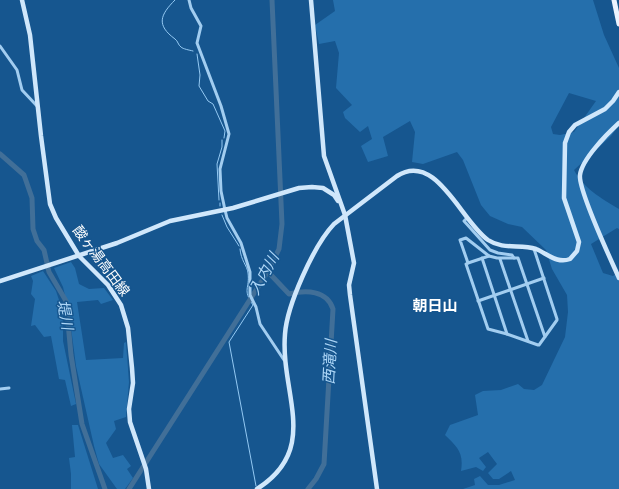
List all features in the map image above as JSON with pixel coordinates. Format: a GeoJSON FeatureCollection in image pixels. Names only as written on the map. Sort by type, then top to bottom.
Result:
{"type":"FeatureCollection","features":[{"type":"Feature","properties":{"kind":"main road"},"geometry":{"type":"LineString","coordinates":[[615,0],[619,24]]}},
{"type":"Feature","properties":{"kind":"street","name":"酸ヶ湯高田線"},"geometry":{"type":"LineString","coordinates":[[22,0],[29,29],[50,204],[60,225],[79,256],[113,290],[125,316],[129,338],[132,376],[129,409],[130,422],[146,469],[149,489]]}},
{"type":"Feature","properties":{"kind":"street"},"geometry":{"type":"LineString","coordinates":[[189,0],[191,8],[201,26],[197,43],[230,134],[220,170],[221,191],[227,218],[241,243],[250,272],[250,295],[256,307],[260,324],[285,362]]}},
{"type":"Feature","properties":{"kind":"street"},"geometry":{"type":"LineString","coordinates":[[311,0],[324,152],[331,177],[345,215],[354,263],[349,285],[350,295],[377,489]]}},
{"type":"Feature","properties":{"kind":"street"},"geometry":{"type":"LineString","coordinates":[[0,46],[17,70],[22,90],[38,106]]}},
{"type":"Feature","properties":{"kind":"street"},"geometry":{"type":"LineString","coordinates":[[257,489],[280,471],[292,446],[294,429],[285,362],[286,326],[299,288],[321,240],[334,224],[400,174],[415,170],[425,172],[433,177],[467,218],[484,236],[494,243],[504,246],[534,249],[561,260],[572,258],[577,251],[578,239],[564,198],[565,143],[568,132],[575,125],[605,109],[619,92]]}},
{"type":"Feature","properties":{"kind":"street"},"geometry":{"type":"LineString","coordinates":[[619,123],[584,162],[580,175],[582,192],[619,278]]}},
{"type":"Feature","properties":{"kind":"street"},"geometry":{"type":"LineString","coordinates":[[327,190],[331,182],[331,177]]}},
{"type":"Feature","properties":{"kind":"street"},"geometry":{"type":"LineString","coordinates":[[0,281],[116,244],[170,220],[225,210],[307,187],[317,187],[327,190],[334,195],[342,207]]}},
{"type":"Feature","properties":{"kind":"street"},"geometry":{"type":"LineString","coordinates":[[467,218],[464,221],[490,250],[512,255],[514,258],[518,258],[545,337]]}},
{"type":"Feature","properties":{"kind":"street"},"geometry":{"type":"LineString","coordinates":[[514,258],[500,259],[489,256],[465,238],[460,240],[468,263],[466,264],[488,329],[539,345],[557,319],[534,249]]}},
{"type":"Feature","properties":{"kind":"street"},"geometry":{"type":"LineString","coordinates":[[468,263],[489,256]]}},
{"type":"Feature","properties":{"kind":"street"},"geometry":{"type":"LineString","coordinates":[[482,258],[507,334]]}},
{"type":"Feature","properties":{"kind":"street"},"geometry":{"type":"LineString","coordinates":[[500,259],[528,341]]}},
{"type":"Feature","properties":{"kind":"street"},"geometry":{"type":"LineString","coordinates":[[478,301],[544,278]]}},
{"type":"Feature","properties":{"kind":"street"},"geometry":{"type":"LineString","coordinates":[[0,389],[9,388]]}},
{"type":"Feature","properties":{"kind":"shaded area"},"geometry":{"type":"Polygon","coordinates":[[[333,0],[593,0],[604,35],[619,68],[619,125],[611,136],[574,170],[588,188],[599,197],[619,209],[619,229],[617,228],[591,244],[603,273],[613,276],[619,272],[619,489],[463,489],[475,485],[474,479],[480,476],[488,485],[499,485],[515,480],[511,471],[499,479],[493,479],[488,473],[497,464],[488,452],[479,458],[486,467],[483,471],[476,467],[461,471],[462,464],[459,450],[445,435],[450,425],[478,415],[475,395],[483,391],[501,390],[518,384],[524,389],[534,390],[542,385],[565,337],[568,312],[567,295],[552,269],[546,250],[522,227],[508,224],[490,216],[481,205],[463,160],[457,152],[423,164],[412,162],[415,132],[410,121],[383,137],[388,156],[368,162],[361,146],[372,139],[368,126],[360,132],[345,118],[343,112],[352,105],[336,88],[339,53],[335,41],[319,44],[315,25],[335,11],[333,0]],[[569,93],[551,127],[553,134],[560,135],[574,132],[596,101],[569,93]]]}},
{"type":"Feature","properties":{"kind":"shaded area"},"geometry":{"type":"Polygon","coordinates":[[[71,262],[75,268],[79,284],[89,289],[104,288],[113,300],[101,304],[98,300],[77,302],[86,360],[123,358],[124,343],[126,342],[129,382],[126,417],[114,421],[116,429],[106,443],[113,458],[123,455],[131,466],[127,469],[133,478],[125,489],[117,489],[99,464],[94,446],[76,366],[69,312],[63,287],[54,268],[71,262]]]}},
{"type":"Feature","properties":{"kind":"shaded area"},"geometry":{"type":"Polygon","coordinates":[[[43,271],[56,291],[63,312],[63,341],[76,404],[71,406],[65,380],[59,379],[51,336],[44,337],[35,325],[31,326],[35,299],[31,294],[33,281],[31,276],[43,271]]]}},
{"type":"Feature","properties":{"kind":"shaded area"},"geometry":{"type":"Polygon","coordinates":[[[72,425],[78,425],[98,489],[71,489],[69,458],[75,457],[72,425]]]}},
{"type":"Feature","properties":{"kind":"waterway"},"geometry":{"type":"LineString","coordinates":[[175,0],[163,15],[163,24],[165,29],[182,48],[193,51]]}},
{"type":"Feature","properties":{"kind":"waterway","name":"入内川"},"geometry":{"type":"LineString","coordinates":[[129,489],[267,273],[279,249],[282,224],[272,0]]}},
{"type":"Feature","properties":{"kind":"waterway"},"geometry":{"type":"LineString","coordinates":[[197,54],[200,75],[199,86],[208,101],[213,104],[225,131],[224,138]]}},
{"type":"Feature","properties":{"kind":"waterway"},"geometry":{"type":"LineString","coordinates":[[219,200],[217,164],[222,147],[222,140]]}},
{"type":"Feature","properties":{"kind":"waterway","name":"堤川"},"geometry":{"type":"LineString","coordinates":[[0,154],[24,175],[32,198],[33,229],[37,241],[44,250],[49,272],[66,301],[71,355],[82,424],[105,489]]}},
{"type":"Feature","properties":{"kind":"waterway"},"geometry":{"type":"LineString","coordinates":[[222,215],[227,227],[239,246]]}},
{"type":"Feature","properties":{"kind":"waterway"},"geometry":{"type":"LineString","coordinates":[[240,249],[248,273],[247,292],[253,305],[229,342],[256,486]]}},
{"type":"Feature","properties":{"kind":"waterway","name":"西滝川"},"geometry":{"type":"LineString","coordinates":[[271,275],[289,294],[309,292],[321,295],[326,298],[333,309],[324,464],[316,479],[308,489]]}},
{"type":"Feature","properties":{"kind":"district","name":"朝日山"},"geometry":{"type":"Point","coordinates":[435,306]}}]}
